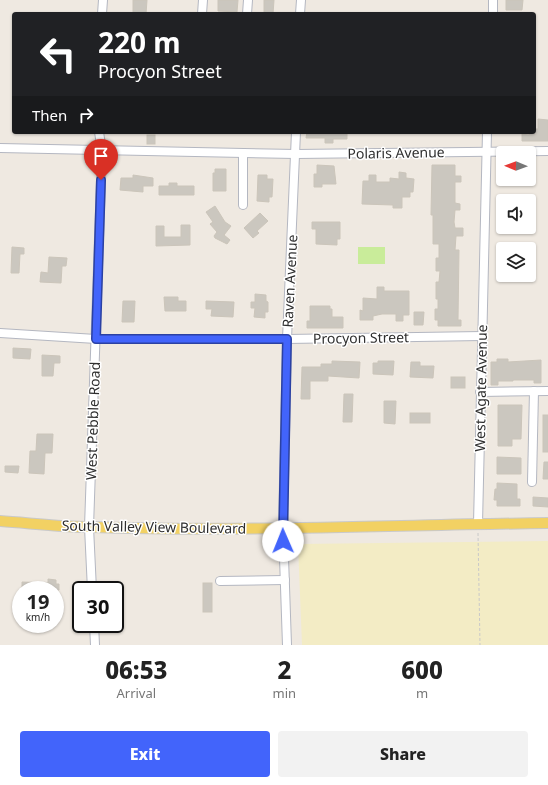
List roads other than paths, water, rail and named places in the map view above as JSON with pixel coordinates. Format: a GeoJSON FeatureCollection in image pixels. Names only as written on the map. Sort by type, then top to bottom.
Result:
{"type":"FeatureCollection","features":[{"type":"Feature","properties":{"kind":"main road","name":"South Valley View Boulevard"},"geometry":{"type":"LineString","coordinates":[[0,521],[89,527],[283,528],[548,524]]}},
{"type":"Feature","properties":{"kind":"street"},"geometry":{"type":"LineString","coordinates":[[102,12],[103,0]]}},
{"type":"Feature","properties":{"kind":"street"},"geometry":{"type":"LineString","coordinates":[[202,12],[203,0]]}},
{"type":"Feature","properties":{"kind":"street"},"geometry":{"type":"LineString","coordinates":[[248,0],[248,12]]}},
{"type":"Feature","properties":{"kind":"street"},"geometry":{"type":"LineString","coordinates":[[300,12],[301,0]]}},
{"type":"Feature","properties":{"kind":"street"},"geometry":{"type":"LineString","coordinates":[[493,0],[493,12]]}},
{"type":"Feature","properties":{"kind":"street","name":"West Pebble Road"},"geometry":{"type":"LineString","coordinates":[[92,581],[89,527],[102,151],[99,134]]}},
{"type":"Feature","properties":{"kind":"street","name":"Raven Avenue"},"geometry":{"type":"LineString","coordinates":[[287,645],[283,528],[287,339],[296,134]]}},
{"type":"Feature","properties":{"kind":"street","name":"West Agate Avenue"},"geometry":{"type":"LineString","coordinates":[[478,524],[487,134]]}},
{"type":"Feature","properties":{"kind":"street","name":"Polaris Avenue"},"geometry":{"type":"LineString","coordinates":[[0,148],[296,154],[548,151]]}},
{"type":"Feature","properties":{"kind":"street"},"geometry":{"type":"LineString","coordinates":[[243,153],[243,205]]}},
{"type":"Feature","properties":{"kind":"street","name":"Procyon Street"},"geometry":{"type":"LineString","coordinates":[[0,333],[96,339],[287,339],[482,336]]}},
{"type":"Feature","properties":{"kind":"street"},"geometry":{"type":"LineString","coordinates":[[532,482],[534,391]]}},
{"type":"Feature","properties":{"kind":"street"},"geometry":{"type":"LineString","coordinates":[[480,392],[548,391]]}},
{"type":"Feature","properties":{"kind":"street"},"geometry":{"type":"LineString","coordinates":[[220,581],[285,580]]}},
{"type":"Feature","properties":{"kind":"street"},"geometry":{"type":"LineString","coordinates":[[94,633],[95,645]]}}]}
